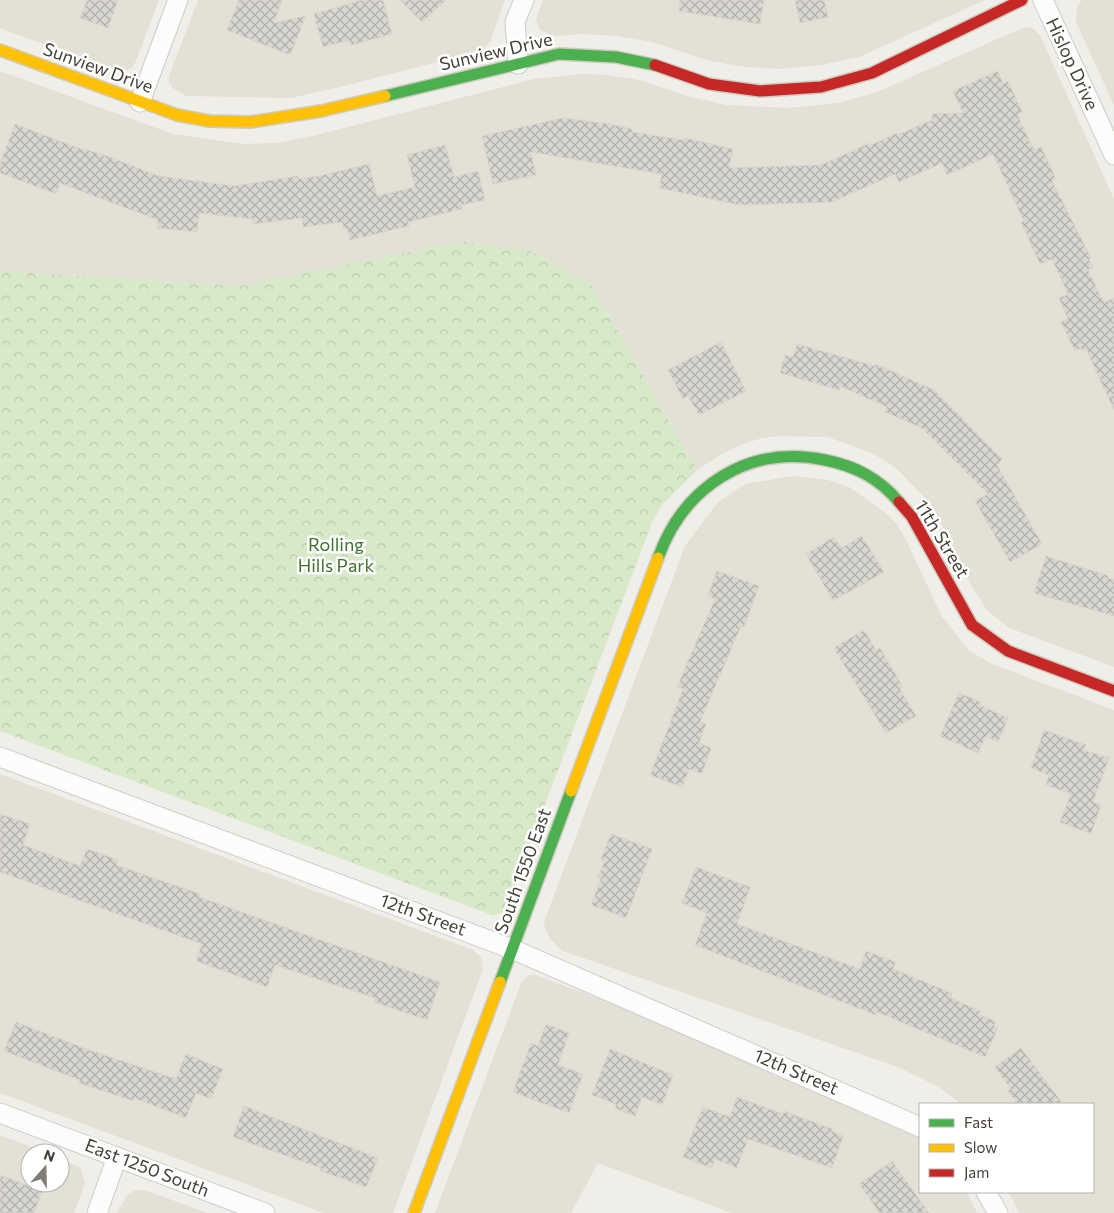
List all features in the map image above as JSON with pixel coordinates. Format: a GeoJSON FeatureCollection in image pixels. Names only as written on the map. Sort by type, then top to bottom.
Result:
{"type":"FeatureCollection","features":[{"type":"Feature","properties":{"kind":"street"},"geometry":{"type":"LineString","coordinates":[[140,102],[178,0]]}},
{"type":"Feature","properties":{"kind":"street"},"geometry":{"type":"LineString","coordinates":[[518,64],[515,22],[524,0]]}},
{"type":"Feature","properties":{"kind":"street","name":"Sunview Drive"},"geometry":{"type":"LineString","coordinates":[[0,50],[177,115],[209,120],[251,122],[321,111],[559,54],[616,57],[649,63],[709,84],[760,91],[821,87],[872,73],[1022,0]]}},
{"type":"Feature","properties":{"kind":"street","name":"Hislop Drive"},"geometry":{"type":"LineString","coordinates":[[1043,0],[1114,155]]}},
{"type":"Feature","properties":{"kind":"street","name":"11th Street"},"geometry":{"type":"LineString","coordinates":[[664,541],[689,502],[725,474],[762,458],[802,455],[850,466],[886,486],[912,517],[972,625],[1008,651],[1114,690]]}},
{"type":"Feature","properties":{"kind":"street","name":"South 1550 East"},"geometry":{"type":"LineString","coordinates":[[414,1213],[664,541]]}},
{"type":"Feature","properties":{"kind":"street","name":"12th Street"},"geometry":{"type":"LineString","coordinates":[[0,758],[512,949],[919,1127]]}},
{"type":"Feature","properties":{"kind":"street","name":"East 1250 South"},"geometry":{"type":"LineString","coordinates":[[0,1113],[265,1213]]}},
{"type":"Feature","properties":{"kind":"street"},"geometry":{"type":"LineString","coordinates":[[96,1213],[117,1158]]}},
{"type":"Feature","properties":{"kind":"street"},"geometry":{"type":"LineString","coordinates":[[987,1193],[998,1213]]}},
{"type":"Feature","properties":{"kind":"shaded area"},"geometry":{"type":"Polygon","coordinates":[[[0,0],[159,0],[136,61],[132,68],[122,72],[0,28],[0,0]]]}},
{"type":"Feature","properties":{"kind":"shaded area"},"geometry":{"type":"Polygon","coordinates":[[[198,0],[505,0],[490,42],[484,50],[291,98],[186,96],[173,88],[169,83],[169,76],[198,0]]]}},
{"type":"Feature","properties":{"kind":"shaded area"},"geometry":{"type":"Polygon","coordinates":[[[543,0],[985,0],[859,57],[821,65],[779,69],[746,67],[710,61],[652,42],[617,36],[581,34],[556,36],[540,30],[536,19],[543,0]]]}},
{"type":"Feature","properties":{"kind":"shaded area"},"geometry":{"type":"Polygon","coordinates":[[[1082,0],[1114,0],[1114,105],[1076,22],[1077,6],[1082,0]]]}},
{"type":"Feature","properties":{"kind":"shaded area"},"geometry":{"type":"Polygon","coordinates":[[[1025,27],[1032,28],[1040,35],[1114,199],[1114,667],[1009,628],[987,610],[971,585],[932,505],[896,468],[872,453],[828,437],[777,436],[743,444],[722,454],[697,470],[591,284],[467,241],[241,286],[0,271],[0,71],[173,134],[243,144],[276,143],[313,136],[534,79],[581,74],[608,75],[639,80],[687,96],[726,105],[790,108],[838,103],[877,92],[1025,27]]]}},
{"type":"Feature","properties":{"kind":"shaded area"},"geometry":{"type":"Polygon","coordinates":[[[793,476],[828,480],[849,487],[886,513],[897,524],[941,615],[969,651],[992,664],[1114,710],[1114,1213],[1019,1213],[1009,1193],[1094,1193],[1094,1103],[960,1103],[939,1087],[898,1067],[563,951],[550,939],[544,922],[685,546],[718,502],[745,484],[793,476]]]}},
{"type":"Feature","properties":{"kind":"shaded area"},"geometry":{"type":"Polygon","coordinates":[[[0,774],[473,950],[481,957],[483,969],[393,1213],[324,1213],[0,1093],[0,774]]]}},
{"type":"Feature","properties":{"kind":"shaded area"},"geometry":{"type":"Polygon","coordinates":[[[529,975],[536,975],[901,1112],[919,1121],[919,1193],[967,1193],[977,1213],[732,1213],[598,1163],[571,1213],[435,1213],[522,981],[529,975]]]}},
{"type":"Feature","properties":{"kind":"shaded area"},"geometry":{"type":"Polygon","coordinates":[[[0,1135],[21,1143],[20,1193],[70,1193],[70,1163],[81,1168],[85,1184],[74,1213],[0,1213],[0,1135]]]}},
{"type":"Feature","properties":{"kind":"shaded area"},"geometry":{"type":"Polygon","coordinates":[[[142,1190],[207,1213],[117,1213],[127,1195],[134,1191],[142,1190]]]}},
{"type":"Feature","properties":{"kind":"green space","name":"Rolling Hills Park"},"geometry":{"type":"Polygon","coordinates":[[[463,241],[530,251],[591,284],[697,470],[663,504],[653,520],[507,905],[502,913],[492,915],[0,731],[0,271],[241,286],[463,241]]]}},
{"type":"Feature","properties":{"kind":"building"},"geometry":{"type":"Polygon","coordinates":[[[87,0],[118,0],[108,28],[80,18],[87,0]]]}},
{"type":"Feature","properties":{"kind":"building"},"geometry":{"type":"Polygon","coordinates":[[[239,0],[282,0],[274,23],[306,16],[290,55],[227,30],[239,0]]]}},
{"type":"Feature","properties":{"kind":"building"},"geometry":{"type":"Polygon","coordinates":[[[362,0],[383,0],[392,34],[351,45],[349,40],[323,47],[314,14],[362,0]]]}},
{"type":"Feature","properties":{"kind":"building"},"geometry":{"type":"Polygon","coordinates":[[[400,0],[446,0],[422,22],[400,0]]]}},
{"type":"Feature","properties":{"kind":"building"},"geometry":{"type":"Polygon","coordinates":[[[680,0],[764,0],[760,24],[679,11],[680,0]]]}},
{"type":"Feature","properties":{"kind":"building"},"geometry":{"type":"Polygon","coordinates":[[[795,0],[824,0],[828,17],[800,23],[795,0]]]}},
{"type":"Feature","properties":{"kind":"building"},"geometry":{"type":"Polygon","coordinates":[[[998,71],[1003,84],[1008,81],[1022,112],[1017,114],[1034,150],[1041,147],[1056,179],[1052,181],[1091,258],[1089,259],[1093,267],[1088,270],[1104,303],[1114,298],[1114,410],[1086,349],[1082,351],[1081,348],[1075,351],[1061,322],[1068,319],[1059,298],[1068,294],[1052,259],[1040,264],[1021,222],[1024,221],[993,154],[947,175],[942,163],[899,182],[895,174],[832,202],[740,205],[659,188],[662,174],[531,152],[536,175],[493,184],[482,136],[563,118],[610,124],[632,129],[632,132],[684,140],[685,138],[733,149],[729,168],[821,165],[870,143],[871,145],[897,133],[898,135],[932,120],[932,114],[963,113],[953,91],[998,71]]]}},
{"type":"Feature","properties":{"kind":"building"},"geometry":{"type":"Polygon","coordinates":[[[15,124],[158,176],[234,186],[298,176],[298,179],[319,176],[369,164],[377,196],[415,187],[407,155],[445,145],[454,177],[478,171],[485,200],[461,205],[462,209],[408,222],[409,226],[350,240],[347,228],[344,229],[342,222],[303,227],[302,218],[254,224],[253,219],[199,213],[197,232],[157,228],[158,220],[60,183],[56,194],[0,173],[0,164],[15,124]]]}},
{"type":"Feature","properties":{"kind":"building"},"geometry":{"type":"Polygon","coordinates":[[[721,342],[746,391],[699,415],[688,396],[683,399],[668,370],[721,342]]]}},
{"type":"Feature","properties":{"kind":"building"},"geometry":{"type":"Polygon","coordinates":[[[797,344],[875,366],[876,364],[934,390],[1002,459],[997,465],[1042,544],[1010,562],[975,501],[988,494],[922,428],[885,412],[887,407],[840,386],[839,390],[780,373],[785,355],[793,357],[797,344]]]}},
{"type":"Feature","properties":{"kind":"building"},"geometry":{"type":"Polygon","coordinates":[[[862,536],[884,572],[833,601],[806,554],[834,537],[841,548],[862,536]]]}},
{"type":"Feature","properties":{"kind":"building"},"geometry":{"type":"Polygon","coordinates":[[[1046,556],[1109,576],[1108,578],[1114,580],[1114,616],[1034,593],[1046,556]]]}},
{"type":"Feature","properties":{"kind":"building"},"geometry":{"type":"Polygon","coordinates":[[[717,571],[759,586],[744,627],[741,626],[700,722],[706,724],[699,743],[711,748],[702,774],[689,769],[682,787],[650,775],[683,689],[677,687],[715,599],[708,596],[717,571]]]}},
{"type":"Feature","properties":{"kind":"building"},"geometry":{"type":"Polygon","coordinates":[[[864,630],[876,650],[880,648],[903,687],[900,689],[916,716],[886,733],[835,650],[835,647],[864,630]]]}},
{"type":"Feature","properties":{"kind":"building"},"geometry":{"type":"Polygon","coordinates":[[[959,693],[981,702],[979,705],[1008,718],[998,742],[986,736],[978,753],[940,736],[959,693]]]}},
{"type":"Feature","properties":{"kind":"building"},"geometry":{"type":"Polygon","coordinates":[[[1044,730],[1086,745],[1084,750],[1109,758],[1093,802],[1101,805],[1091,834],[1060,822],[1071,794],[1046,785],[1049,775],[1031,768],[1044,730]]]}},
{"type":"Feature","properties":{"kind":"building"},"geometry":{"type":"Polygon","coordinates":[[[0,814],[30,824],[23,845],[80,866],[87,849],[118,860],[116,865],[200,894],[199,897],[440,982],[427,1020],[374,1002],[375,998],[275,965],[267,987],[196,961],[202,944],[0,872],[0,814]]]}},
{"type":"Feature","properties":{"kind":"building"},"geometry":{"type":"Polygon","coordinates":[[[611,834],[652,849],[626,918],[591,905],[601,879],[598,877],[605,861],[601,859],[611,834]]]}},
{"type":"Feature","properties":{"kind":"building"},"geometry":{"type":"Polygon","coordinates":[[[696,867],[750,887],[737,924],[860,969],[866,951],[896,962],[893,969],[952,993],[951,998],[980,1011],[979,1015],[996,1021],[994,1026],[998,1028],[985,1057],[877,1012],[876,1015],[695,945],[707,913],[682,903],[696,867]]]}},
{"type":"Feature","properties":{"kind":"building"},"geometry":{"type":"Polygon","coordinates":[[[16,1022],[89,1050],[176,1079],[186,1054],[223,1069],[211,1099],[196,1093],[186,1118],[134,1098],[133,1101],[79,1083],[80,1080],[4,1051],[16,1022]]]}},
{"type":"Feature","properties":{"kind":"building"},"geometry":{"type":"Polygon","coordinates":[[[546,1024],[569,1033],[558,1065],[583,1074],[569,1113],[513,1092],[531,1043],[538,1046],[546,1024]]]}},
{"type":"Feature","properties":{"kind":"building"},"geometry":{"type":"Polygon","coordinates":[[[1021,1048],[1062,1103],[1017,1103],[1008,1091],[1011,1089],[995,1067],[1021,1048]]]}},
{"type":"Feature","properties":{"kind":"building"},"geometry":{"type":"Polygon","coordinates":[[[610,1049],[673,1075],[662,1105],[642,1097],[635,1116],[615,1108],[616,1104],[592,1095],[610,1049]]]}},
{"type":"Feature","properties":{"kind":"building"},"geometry":{"type":"Polygon","coordinates":[[[737,1097],[783,1114],[784,1111],[832,1129],[831,1131],[843,1136],[832,1168],[748,1139],[737,1168],[715,1159],[711,1168],[683,1157],[703,1107],[730,1117],[737,1097]]]}},
{"type":"Feature","properties":{"kind":"building"},"geometry":{"type":"Polygon","coordinates":[[[244,1106],[378,1158],[366,1187],[320,1171],[321,1168],[233,1137],[244,1106]]]}},
{"type":"Feature","properties":{"kind":"building"},"geometry":{"type":"Polygon","coordinates":[[[892,1161],[929,1213],[880,1213],[859,1184],[892,1161]]]}},
{"type":"Feature","properties":{"kind":"building"},"geometry":{"type":"Polygon","coordinates":[[[0,1175],[20,1183],[20,1193],[41,1193],[34,1213],[0,1213],[0,1175]]]}},
{"type":"Feature","properties":{"kind":"traffic: fast"},"geometry":{"type":"LineString","coordinates":[[385,96],[559,54],[616,57],[655,65]]}},
{"type":"Feature","properties":{"kind":"traffic: fast"},"geometry":{"type":"LineString","coordinates":[[658,558],[670,532],[684,510],[702,491],[723,476],[746,465],[771,458],[797,457],[825,460],[846,466],[875,480],[899,502]]}},
{"type":"Feature","properties":{"kind":"traffic: fast"},"geometry":{"type":"LineString","coordinates":[[500,982],[571,791]]}},
{"type":"Feature","properties":{"kind":"traffic: slow"},"geometry":{"type":"LineString","coordinates":[[0,50],[177,115],[209,121],[251,122],[321,111],[385,96]]}},
{"type":"Feature","properties":{"kind":"traffic: slow"},"geometry":{"type":"LineString","coordinates":[[571,791],[658,558]]}},
{"type":"Feature","properties":{"kind":"traffic: slow"},"geometry":{"type":"LineString","coordinates":[[414,1213],[500,982]]}},
{"type":"Feature","properties":{"kind":"traffic: jam"},"geometry":{"type":"LineString","coordinates":[[655,65],[709,84],[760,91],[821,87],[872,73],[1022,0]]}},
{"type":"Feature","properties":{"kind":"traffic: jam"},"geometry":{"type":"LineString","coordinates":[[899,502],[912,517],[972,625],[1008,651],[1114,691]]}}]}
